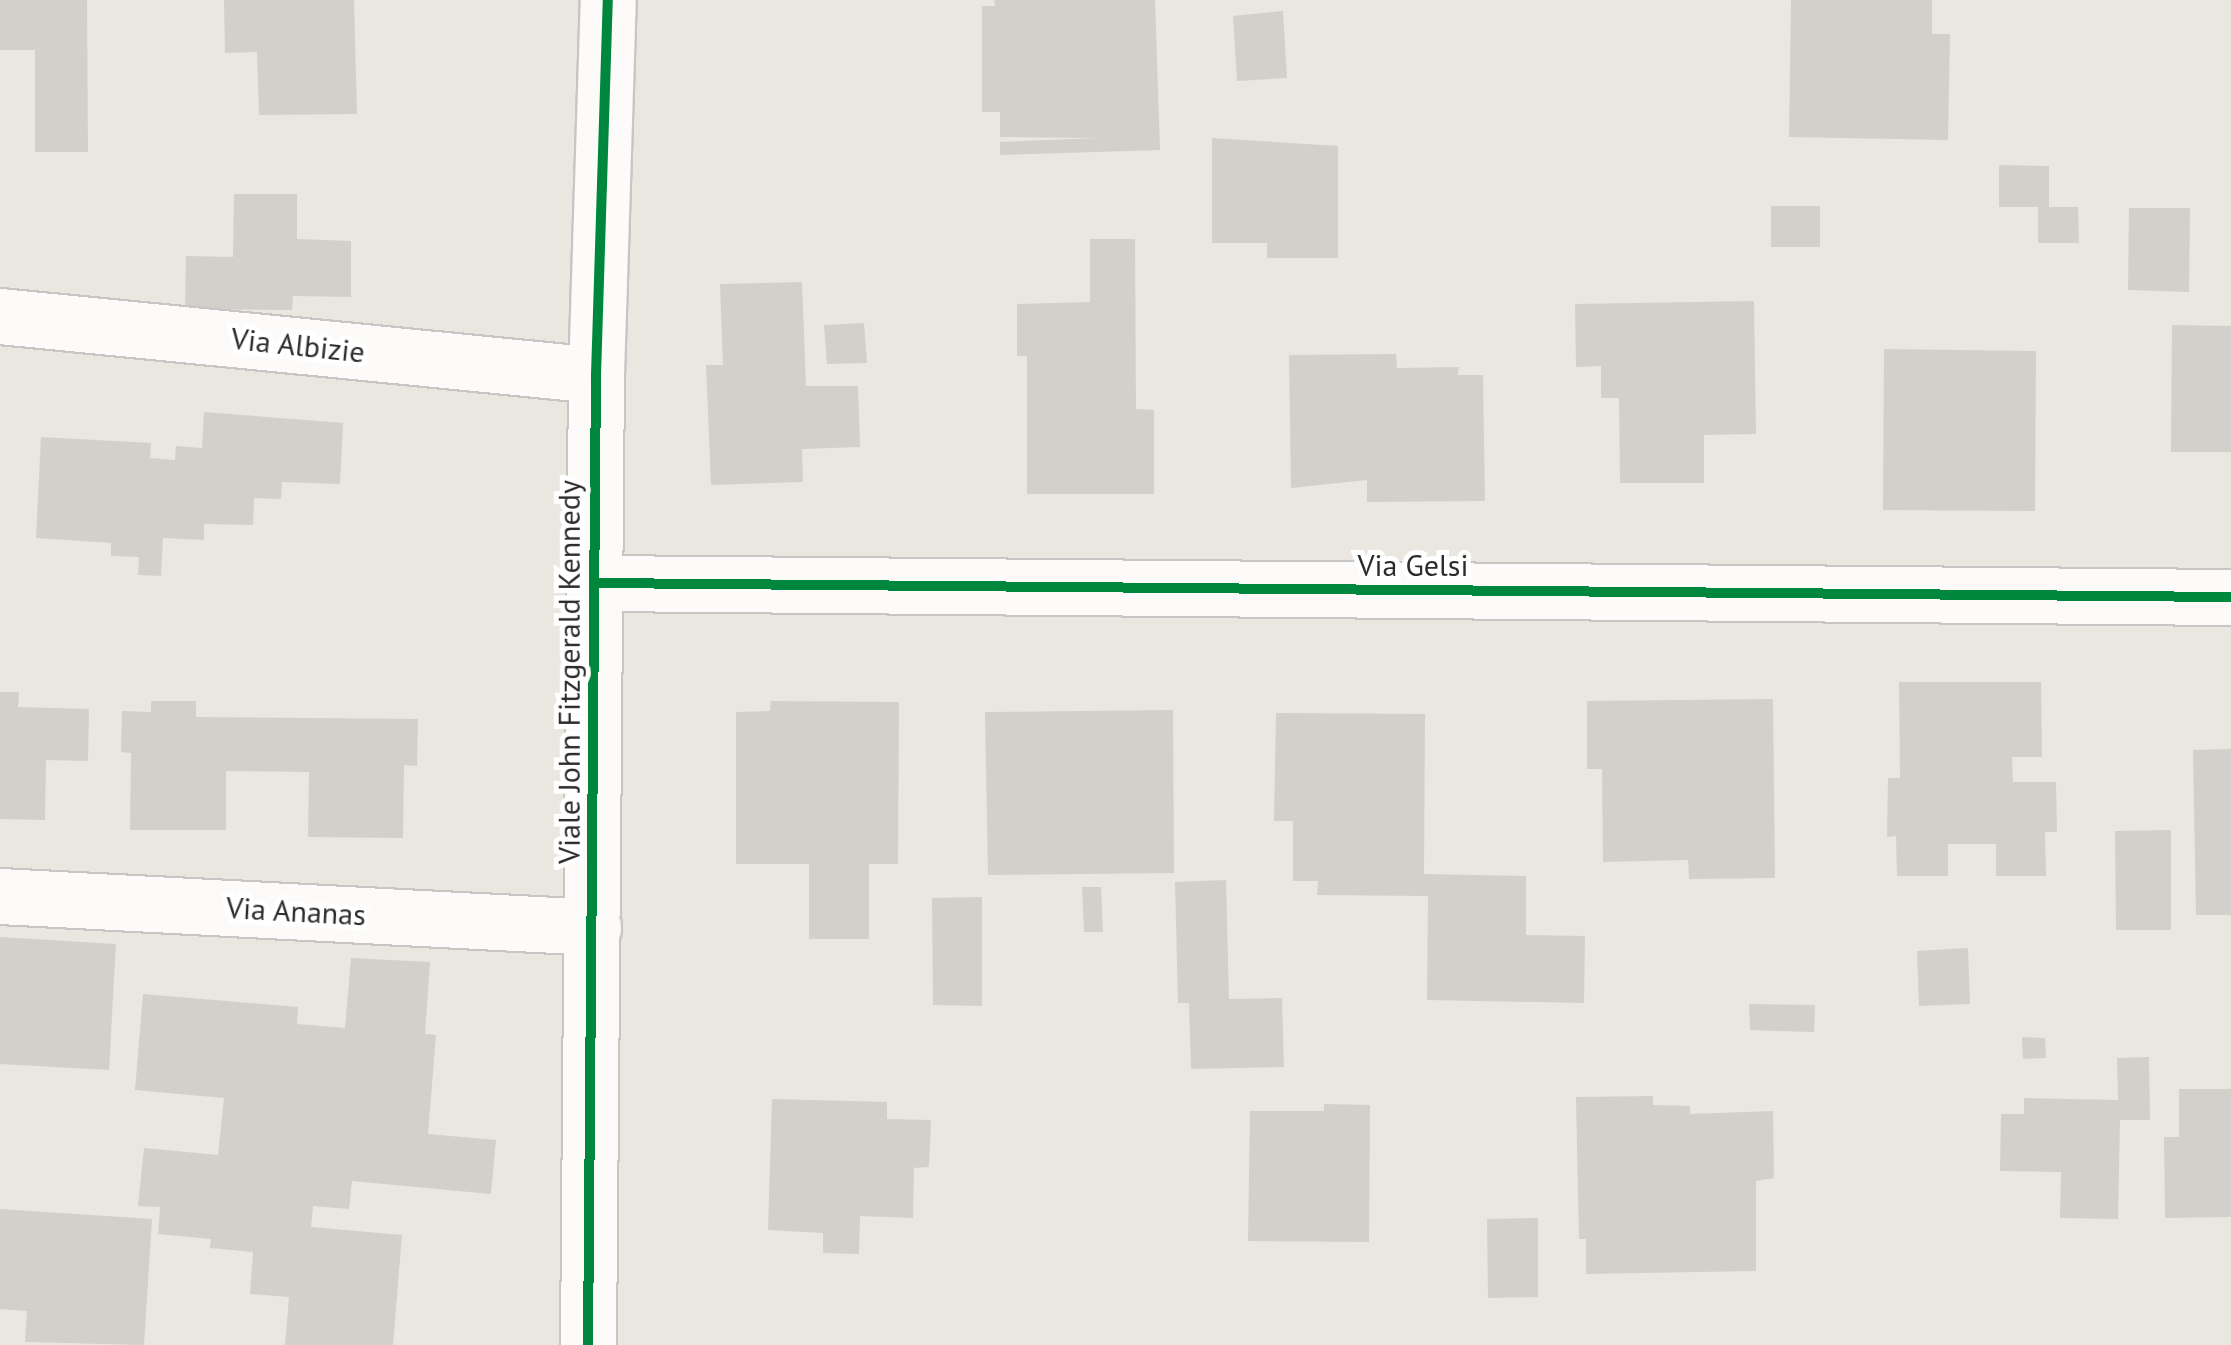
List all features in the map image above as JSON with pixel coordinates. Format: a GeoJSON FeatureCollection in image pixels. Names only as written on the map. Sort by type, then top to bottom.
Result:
{"type":"FeatureCollection","features":[{"type":"Feature","properties":{"kind":"street","name":"Viale John Fitzgerald Kennedy"},"geometry":{"type":"LineString","coordinates":[[588,1345],[596,375],[608,0]]}},
{"type":"Feature","properties":{"kind":"street","name":"Via Albizie"},"geometry":{"type":"LineString","coordinates":[[0,316],[596,375]]}},
{"type":"Feature","properties":{"kind":"street","name":"Via Gelsi"},"geometry":{"type":"LineString","coordinates":[[596,584],[2231,597]]}},
{"type":"Feature","properties":{"kind":"street","name":"Via Ananas"},"geometry":{"type":"LineString","coordinates":[[0,896],[593,926]]}},
{"type":"Feature","properties":{"kind":"building"},"geometry":{"type":"Polygon","coordinates":[[[0,0],[87,0],[88,152],[35,152],[35,50],[0,50],[0,0]]]}},
{"type":"Feature","properties":{"kind":"building"},"geometry":{"type":"Polygon","coordinates":[[[224,0],[354,0],[357,114],[259,115],[257,52],[225,53],[224,0]]]}},
{"type":"Feature","properties":{"kind":"building"},"geometry":{"type":"Polygon","coordinates":[[[994,0],[1155,0],[1160,150],[1000,155],[1000,142],[1098,138],[1000,137],[1000,112],[982,112],[982,6],[995,6],[994,0]]]}},
{"type":"Feature","properties":{"kind":"building"},"geometry":{"type":"Polygon","coordinates":[[[1791,0],[1932,0],[1932,34],[1950,34],[1948,140],[1789,137],[1791,0]]]}},
{"type":"Feature","properties":{"kind":"building"},"geometry":{"type":"Polygon","coordinates":[[[1283,11],[1287,78],[1237,81],[1233,16],[1283,11]]]}},
{"type":"Feature","properties":{"kind":"building"},"geometry":{"type":"Polygon","coordinates":[[[1212,138],[1338,146],[1338,258],[1267,258],[1267,243],[1212,243],[1212,138]]]}},
{"type":"Feature","properties":{"kind":"building"},"geometry":{"type":"Polygon","coordinates":[[[1999,165],[2049,166],[2049,207],[2078,207],[2079,243],[2038,243],[2038,207],[1999,207],[1999,165]]]}},
{"type":"Feature","properties":{"kind":"building"},"geometry":{"type":"Polygon","coordinates":[[[234,194],[297,194],[297,239],[351,241],[351,297],[293,296],[292,310],[185,309],[186,256],[233,257],[234,194]]]}},
{"type":"Feature","properties":{"kind":"building"},"geometry":{"type":"Polygon","coordinates":[[[1771,206],[1820,206],[1820,247],[1771,247],[1771,206]]]}},
{"type":"Feature","properties":{"kind":"building"},"geometry":{"type":"Polygon","coordinates":[[[2129,208],[2190,208],[2189,292],[2128,290],[2129,208]]]}},
{"type":"Feature","properties":{"kind":"building"},"geometry":{"type":"Polygon","coordinates":[[[1090,239],[1135,239],[1136,409],[1154,410],[1154,494],[1027,494],[1027,356],[1017,356],[1017,304],[1090,302],[1090,239]]]}},
{"type":"Feature","properties":{"kind":"building"},"geometry":{"type":"Polygon","coordinates":[[[802,282],[806,386],[858,386],[860,447],[802,449],[803,482],[711,485],[706,365],[723,365],[720,284],[802,282]]]}},
{"type":"Feature","properties":{"kind":"building"},"geometry":{"type":"Polygon","coordinates":[[[1754,301],[1756,434],[1704,435],[1704,483],[1620,483],[1619,398],[1601,398],[1601,366],[1576,367],[1575,304],[1754,301]]]}},
{"type":"Feature","properties":{"kind":"building"},"geometry":{"type":"Polygon","coordinates":[[[864,323],[867,363],[827,364],[824,325],[864,323]]]}},
{"type":"Feature","properties":{"kind":"building"},"geometry":{"type":"Polygon","coordinates":[[[2172,325],[2231,326],[2231,452],[2171,452],[2172,325]]]}},
{"type":"Feature","properties":{"kind":"building"},"geometry":{"type":"Polygon","coordinates":[[[1884,349],[2036,351],[2035,511],[1883,510],[1884,349]]]}},
{"type":"Feature","properties":{"kind":"building"},"geometry":{"type":"Polygon","coordinates":[[[1396,354],[1397,368],[1459,367],[1458,375],[1483,375],[1485,501],[1367,502],[1367,480],[1291,488],[1289,355],[1396,354]]]}},
{"type":"Feature","properties":{"kind":"building"},"geometry":{"type":"Polygon","coordinates":[[[204,412],[343,423],[340,484],[282,482],[281,499],[254,498],[253,525],[204,524],[204,540],[163,538],[161,576],[138,575],[139,557],[111,556],[111,543],[36,538],[41,437],[151,443],[150,458],[175,460],[176,446],[202,448],[204,412]]]}},
{"type":"Feature","properties":{"kind":"building"},"geometry":{"type":"Polygon","coordinates":[[[1899,682],[2041,682],[2042,757],[2012,757],[2013,782],[2056,782],[2057,832],[2045,832],[2046,876],[1996,876],[1996,844],[1948,844],[1948,876],[1897,876],[1896,836],[1887,837],[1888,778],[1900,778],[1899,682]]]}},
{"type":"Feature","properties":{"kind":"building"},"geometry":{"type":"Polygon","coordinates":[[[0,692],[19,692],[18,707],[89,709],[88,761],[46,760],[45,820],[0,819],[0,692]]]}},
{"type":"Feature","properties":{"kind":"building"},"geometry":{"type":"Polygon","coordinates":[[[1773,699],[1775,878],[1689,879],[1688,860],[1603,862],[1602,769],[1587,769],[1587,701],[1773,699]]]}},
{"type":"Feature","properties":{"kind":"building"},"geometry":{"type":"Polygon","coordinates":[[[151,701],[196,701],[196,717],[418,719],[417,766],[404,765],[403,838],[308,837],[309,772],[226,771],[226,830],[130,830],[131,753],[121,752],[122,711],[151,712],[151,701]]]}},
{"type":"Feature","properties":{"kind":"building"},"geometry":{"type":"Polygon","coordinates":[[[771,701],[899,702],[898,864],[869,864],[869,939],[809,939],[809,864],[736,864],[736,712],[770,711],[771,701]]]}},
{"type":"Feature","properties":{"kind":"building"},"geometry":{"type":"Polygon","coordinates":[[[1173,710],[1174,873],[988,875],[985,712],[1173,710]]]}},
{"type":"Feature","properties":{"kind":"building"},"geometry":{"type":"Polygon","coordinates":[[[1276,713],[1425,714],[1424,874],[1526,876],[1526,935],[1585,936],[1584,1003],[1427,1000],[1428,896],[1317,895],[1318,881],[1293,881],[1293,821],[1274,821],[1276,713]]]}},
{"type":"Feature","properties":{"kind":"building"},"geometry":{"type":"Polygon","coordinates":[[[2231,749],[2231,915],[2196,915],[2193,750],[2231,749]]]}},
{"type":"Feature","properties":{"kind":"building"},"geometry":{"type":"Polygon","coordinates":[[[2171,830],[2171,930],[2116,930],[2115,831],[2171,830]]]}},
{"type":"Feature","properties":{"kind":"building"},"geometry":{"type":"Polygon","coordinates":[[[1226,880],[1229,999],[1282,998],[1284,1067],[1191,1069],[1189,1003],[1178,1003],[1175,882],[1226,880]]]}},
{"type":"Feature","properties":{"kind":"building"},"geometry":{"type":"Polygon","coordinates":[[[1082,887],[1101,887],[1103,932],[1084,932],[1082,887]]]}},
{"type":"Feature","properties":{"kind":"building"},"geometry":{"type":"Polygon","coordinates":[[[982,897],[982,1006],[933,1005],[932,898],[982,897]]]}},
{"type":"Feature","properties":{"kind":"building"},"geometry":{"type":"Polygon","coordinates":[[[0,937],[116,944],[109,1070],[0,1064],[0,937]]]}},
{"type":"Feature","properties":{"kind":"building"},"geometry":{"type":"Polygon","coordinates":[[[1968,948],[1970,1004],[1919,1006],[1917,951],[1968,948]]]}},
{"type":"Feature","properties":{"kind":"building"},"geometry":{"type":"Polygon","coordinates":[[[351,958],[430,962],[425,1034],[436,1035],[428,1134],[496,1140],[491,1194],[352,1181],[349,1209],[313,1206],[311,1227],[402,1235],[393,1345],[285,1345],[289,1297],[250,1294],[253,1252],[210,1248],[211,1239],[158,1234],[160,1207],[138,1206],[144,1148],[218,1155],[224,1098],[135,1090],[143,994],[298,1007],[297,1024],[345,1028],[351,958]]]}},
{"type":"Feature","properties":{"kind":"building"},"geometry":{"type":"Polygon","coordinates":[[[1749,1004],[1815,1005],[1814,1032],[1750,1030],[1749,1004]]]}},
{"type":"Feature","properties":{"kind":"building"},"geometry":{"type":"Polygon","coordinates":[[[2022,1037],[2045,1038],[2046,1058],[2023,1059],[2022,1037]]]}},
{"type":"Feature","properties":{"kind":"building"},"geometry":{"type":"Polygon","coordinates":[[[2149,1057],[2150,1120],[2120,1120],[2118,1219],[2060,1218],[2061,1172],[2000,1171],[2001,1114],[2024,1114],[2024,1098],[2118,1100],[2117,1058],[2149,1057]]]}},
{"type":"Feature","properties":{"kind":"building"},"geometry":{"type":"Polygon","coordinates":[[[2179,1089],[2231,1089],[2231,1217],[2165,1218],[2164,1137],[2179,1137],[2179,1089]]]}},
{"type":"Feature","properties":{"kind":"building"},"geometry":{"type":"Polygon","coordinates":[[[1653,1096],[1653,1105],[1690,1106],[1690,1114],[1773,1111],[1774,1178],[1756,1181],[1756,1271],[1586,1274],[1586,1239],[1579,1239],[1576,1097],[1653,1096]]]}},
{"type":"Feature","properties":{"kind":"building"},"geometry":{"type":"Polygon","coordinates":[[[772,1099],[887,1102],[887,1119],[931,1120],[929,1167],[914,1168],[913,1218],[860,1216],[859,1254],[823,1253],[823,1233],[768,1230],[772,1099]]]}},
{"type":"Feature","properties":{"kind":"building"},"geometry":{"type":"Polygon","coordinates":[[[1324,1104],[1370,1105],[1369,1242],[1248,1241],[1250,1111],[1324,1111],[1324,1104]]]}},
{"type":"Feature","properties":{"kind":"building"},"geometry":{"type":"Polygon","coordinates":[[[0,1209],[152,1219],[144,1345],[25,1342],[27,1311],[0,1309],[0,1209]]]}},
{"type":"Feature","properties":{"kind":"building"},"geometry":{"type":"Polygon","coordinates":[[[1538,1218],[1538,1297],[1488,1298],[1487,1219],[1538,1218]]]}},
{"type":"Feature","properties":{"kind":"cycle path"},"geometry":{"type":"LineString","coordinates":[[588,1345],[596,375],[608,0]]}},
{"type":"Feature","properties":{"kind":"cycle path"},"geometry":{"type":"LineString","coordinates":[[595,583],[2231,597]]}}]}
